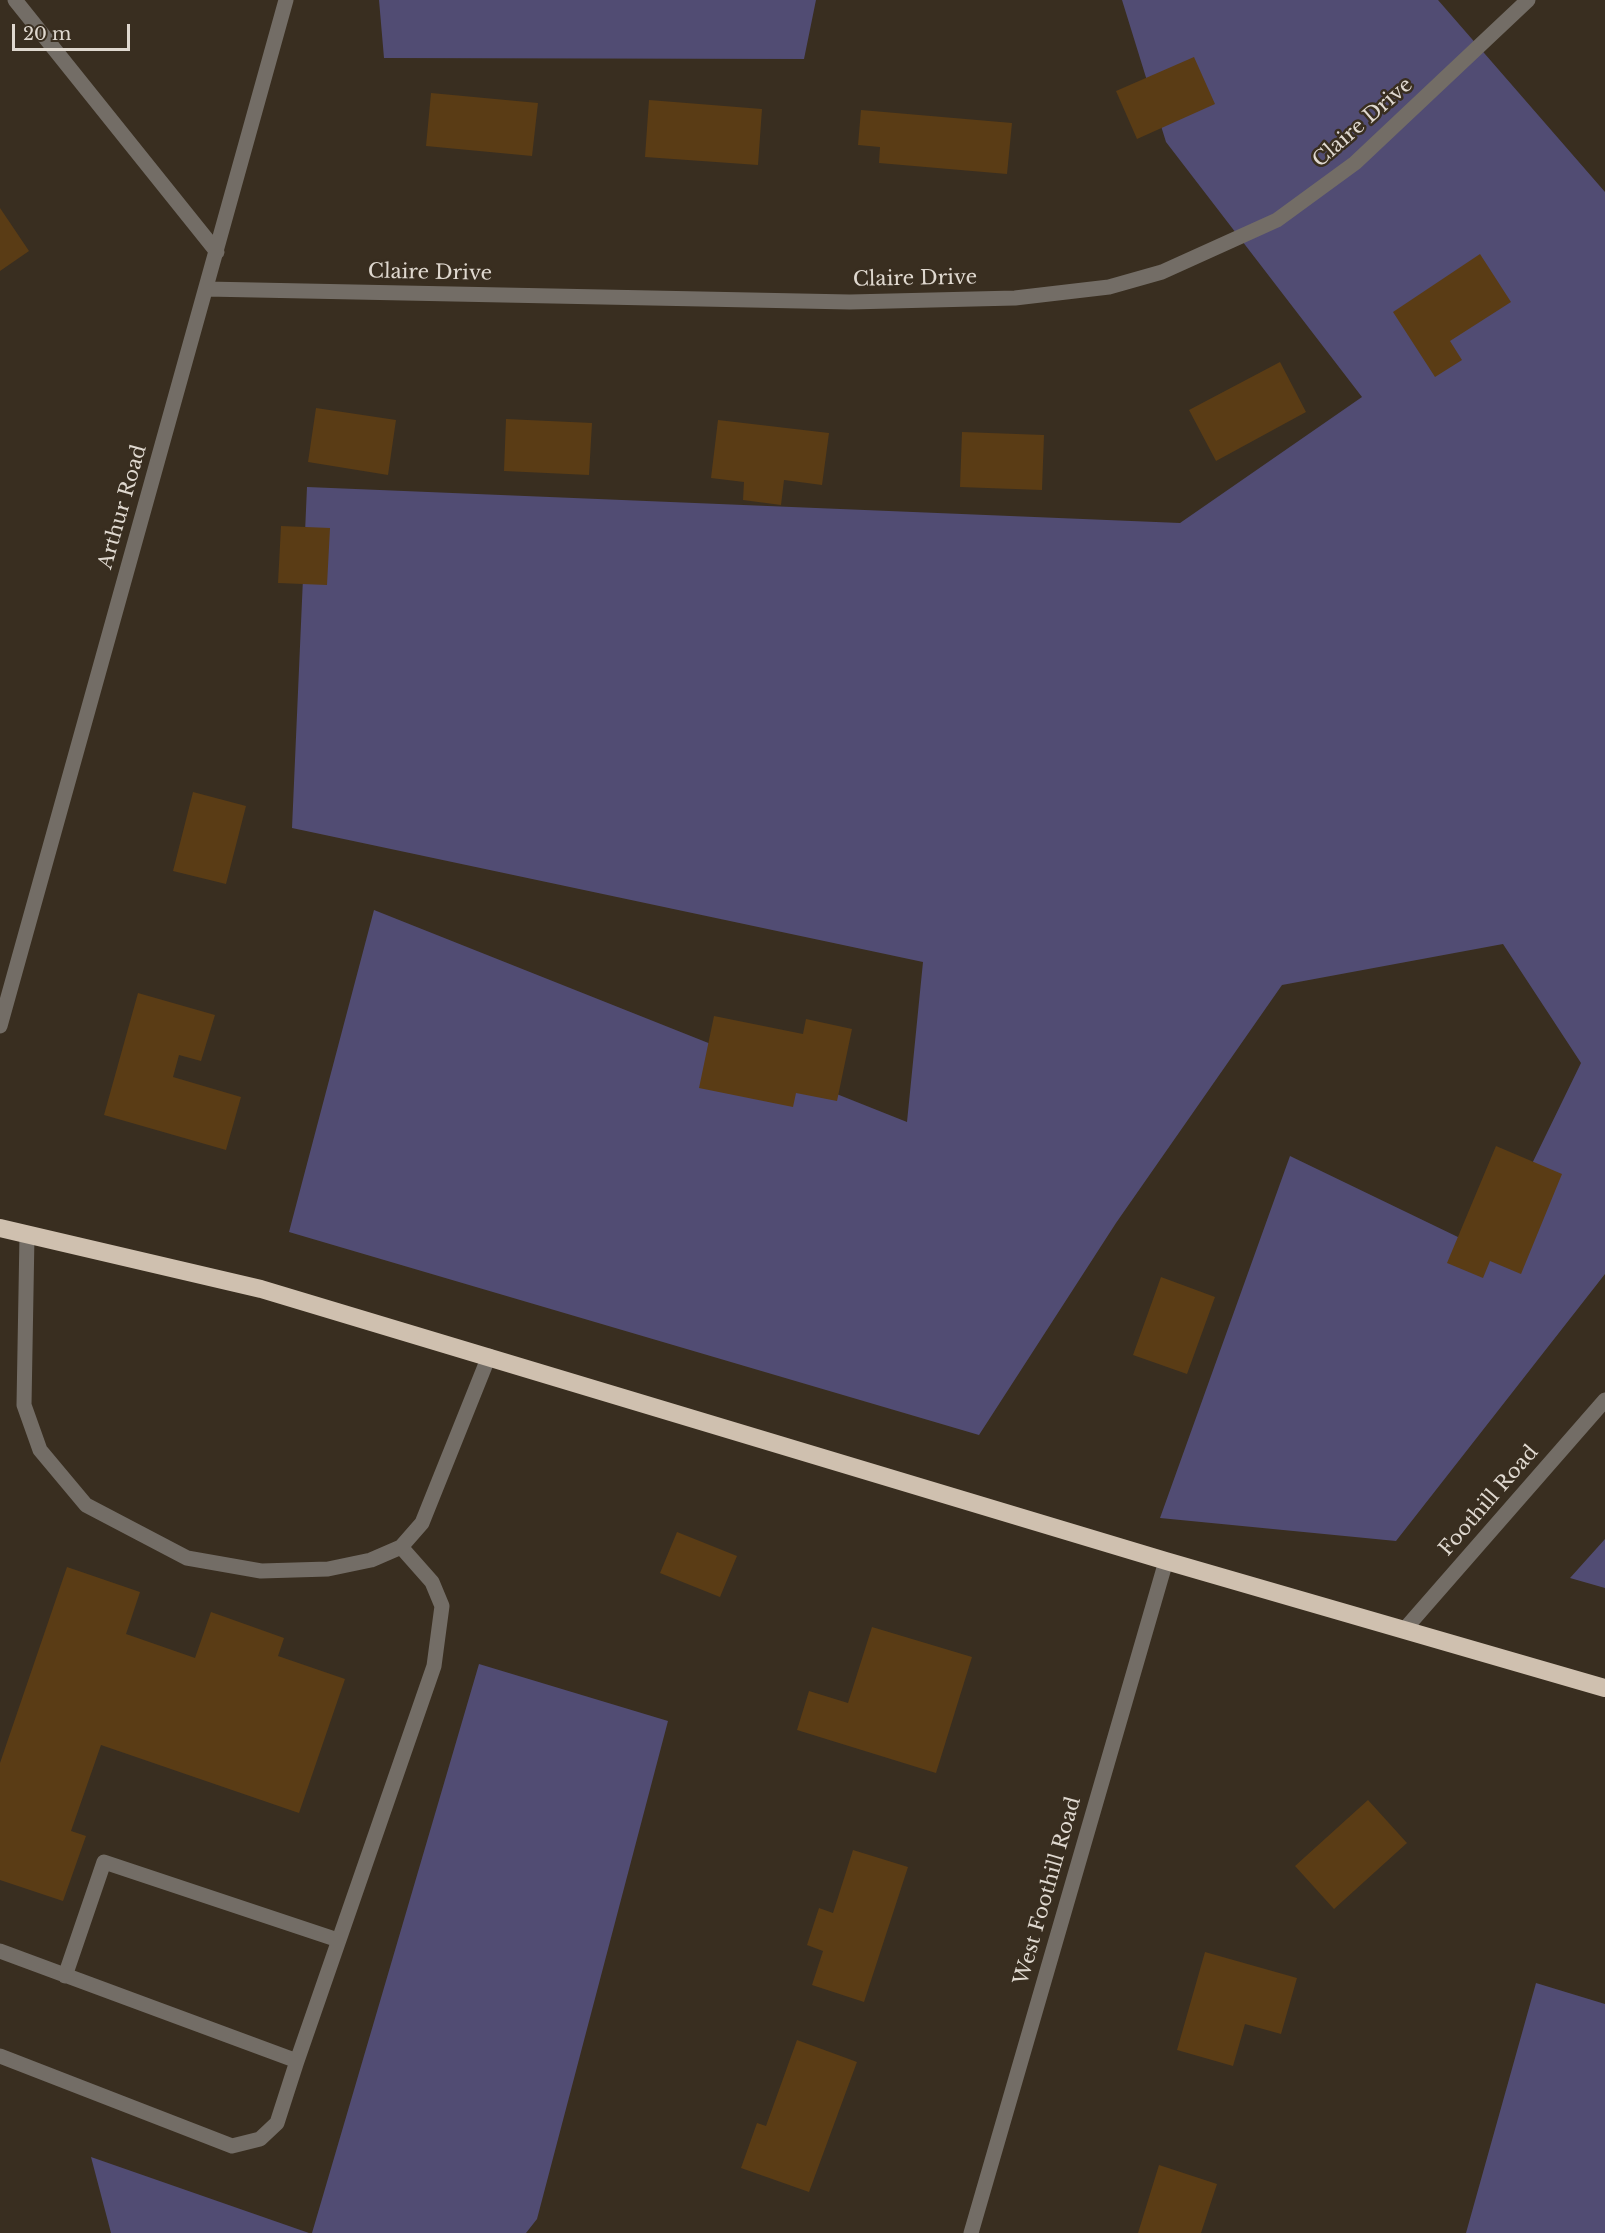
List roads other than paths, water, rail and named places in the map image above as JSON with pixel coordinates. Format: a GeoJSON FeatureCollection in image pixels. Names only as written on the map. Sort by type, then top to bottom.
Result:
{"type":"FeatureCollection","features":[{"type":"Feature","properties":{"kind":"highway"},"geometry":{"type":"LineString","coordinates":[[0,1228],[261,1289],[1166,1561],[1605,1688]]}},
{"type":"Feature","properties":{"kind":"street"},"geometry":{"type":"LineString","coordinates":[[15,0],[217,252]]}},
{"type":"Feature","properties":{"kind":"street","name":"Arthur Road"},"geometry":{"type":"LineString","coordinates":[[0,1026],[286,0]]}},
{"type":"Feature","properties":{"kind":"street","name":"Claire Drive"},"geometry":{"type":"LineString","coordinates":[[206,289],[850,302],[1015,298],[1109,287],[1162,272],[1276,220],[1355,163],[1528,0]]}},
{"type":"Feature","properties":{"kind":"street"},"geometry":{"type":"LineString","coordinates":[[27,1234],[24,1405],[40,1450],[86,1505],[187,1558],[261,1571],[328,1569],[371,1560],[401,1547],[422,1523],[489,1356]]}},
{"type":"Feature","properties":{"kind":"street","name":"Foothill Road"},"geometry":{"type":"LineString","coordinates":[[1404,1630],[1605,1400]]}},
{"type":"Feature","properties":{"kind":"street"},"geometry":{"type":"LineString","coordinates":[[0,2056],[232,2146],[260,2139],[277,2123],[434,1666],[442,1606],[432,1582],[401,1547]]}},
{"type":"Feature","properties":{"kind":"street","name":"West Foothill Road"},"geometry":{"type":"LineString","coordinates":[[971,2233],[1166,1561]]}},
{"type":"Feature","properties":{"kind":"street"},"geometry":{"type":"LineString","coordinates":[[65,1976],[104,1862],[338,1940]]}},
{"type":"Feature","properties":{"kind":"street"},"geometry":{"type":"LineString","coordinates":[[0,1951],[297,2061]]}}]}
